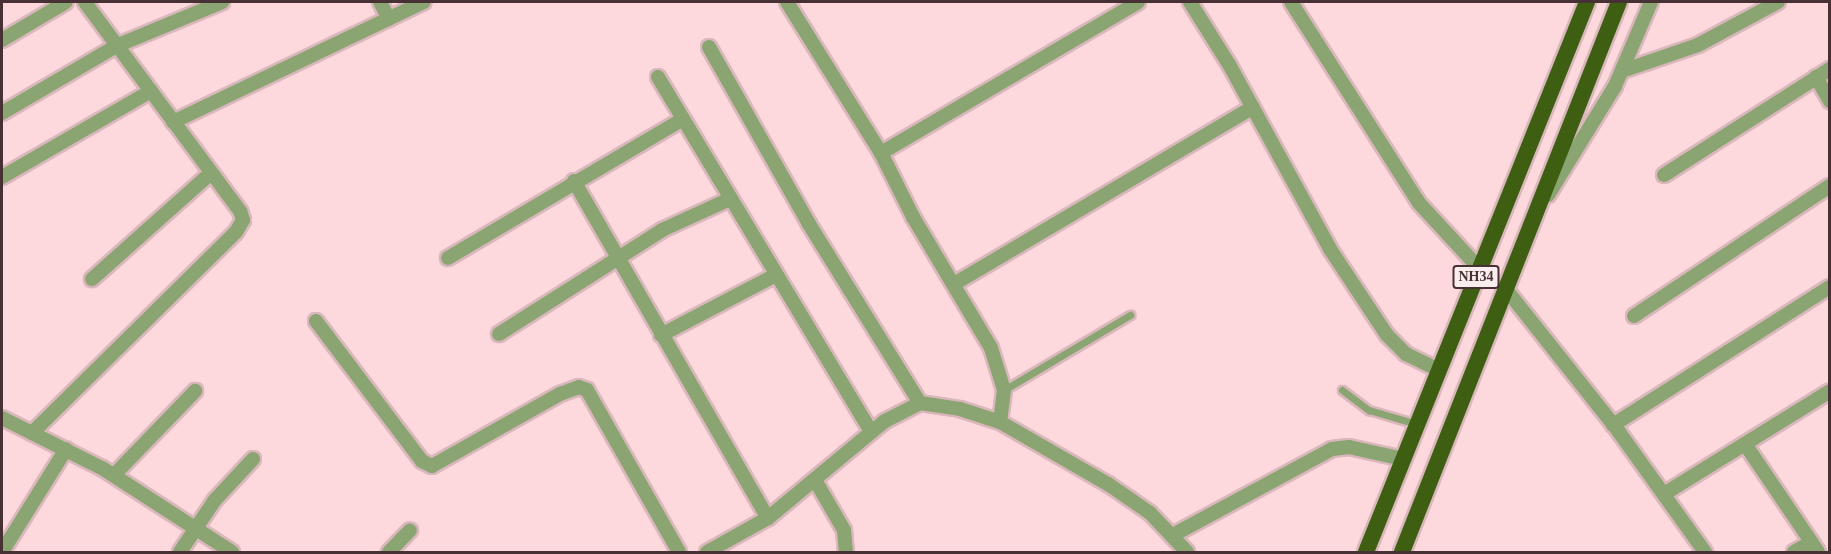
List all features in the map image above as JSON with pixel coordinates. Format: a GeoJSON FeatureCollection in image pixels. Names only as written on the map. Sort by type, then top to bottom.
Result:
{"type":"FeatureCollection","features":[{"type":"Feature","properties":{"kind":"highway","name":"NH34"},"geometry":{"type":"LineString","coordinates":[[1366,552],[1587,2]]}},
{"type":"Feature","properties":{"kind":"highway","name":"NH34"},"geometry":{"type":"LineString","coordinates":[[1402,552],[1619,2]]}},
{"type":"Feature","properties":{"kind":"street"},"geometry":{"type":"LineString","coordinates":[[2,40],[66,2]]}},
{"type":"Feature","properties":{"kind":"street"},"geometry":{"type":"LineString","coordinates":[[32,433],[241,225],[240,211],[85,2]]}},
{"type":"Feature","properties":{"kind":"street"},"geometry":{"type":"LineString","coordinates":[[2,113],[116,46],[222,2]]}},
{"type":"Feature","properties":{"kind":"street"},"geometry":{"type":"LineString","coordinates":[[380,2],[390,19]]}},
{"type":"Feature","properties":{"kind":"street"},"geometry":{"type":"LineString","coordinates":[[173,122],[424,2]]}},
{"type":"Feature","properties":{"kind":"street"},"geometry":{"type":"LineString","coordinates":[[787,2],[881,153],[913,217],[991,348],[1004,390],[1000,422]]}},
{"type":"Feature","properties":{"kind":"street"},"geometry":{"type":"LineString","coordinates":[[881,153],[1137,2]]}},
{"type":"Feature","properties":{"kind":"street"},"geometry":{"type":"LineString","coordinates":[[1190,2],[1253,107],[1330,249],[1387,335],[1406,354],[1439,369]]}},
{"type":"Feature","properties":{"kind":"street"},"geometry":{"type":"LineString","coordinates":[[1291,2],[1419,203],[1479,268]]}},
{"type":"Feature","properties":{"kind":"street"},"geometry":{"type":"LineString","coordinates":[[1534,217],[1600,114],[1622,71],[1652,2]]}},
{"type":"Feature","properties":{"kind":"street"},"geometry":{"type":"LineString","coordinates":[[1622,71],[1698,45],[1778,2]]}},
{"type":"Feature","properties":{"kind":"street"},"geometry":{"type":"LineString","coordinates":[[709,47],[808,224],[920,403]]}},
{"type":"Feature","properties":{"kind":"street"},"geometry":{"type":"LineString","coordinates":[[1664,175],[1830,69]]}},
{"type":"Feature","properties":{"kind":"street"},"geometry":{"type":"LineString","coordinates":[[658,77],[871,432]]}},
{"type":"Feature","properties":{"kind":"street"},"geometry":{"type":"LineString","coordinates":[[1816,78],[1830,101]]}},
{"type":"Feature","properties":{"kind":"street"},"geometry":{"type":"LineString","coordinates":[[2,177],[151,91]]}},
{"type":"Feature","properties":{"kind":"street"},"geometry":{"type":"LineString","coordinates":[[954,284],[1253,107]]}},
{"type":"Feature","properties":{"kind":"street"},"geometry":{"type":"LineString","coordinates":[[448,258],[574,181],[683,119]]}},
{"type":"Feature","properties":{"kind":"street"},"geometry":{"type":"LineString","coordinates":[[92,279],[211,173]]}},
{"type":"Feature","properties":{"kind":"street"},"geometry":{"type":"LineString","coordinates":[[574,181],[616,258],[768,518]]}},
{"type":"Feature","properties":{"kind":"street"},"geometry":{"type":"LineString","coordinates":[[1634,315],[1830,186]]}},
{"type":"Feature","properties":{"kind":"street"},"geometry":{"type":"LineString","coordinates":[[499,334],[616,258],[681,220],[730,199]]}},
{"type":"Feature","properties":{"kind":"street"},"geometry":{"type":"LineString","coordinates":[[661,335],[776,275]]}},
{"type":"Feature","properties":{"kind":"street"},"geometry":{"type":"LineString","coordinates":[[1613,425],[1830,287]]}},
{"type":"Feature","properties":{"kind":"street"},"geometry":{"type":"LineString","coordinates":[[1505,288],[1613,425],[1705,552]]}},
{"type":"Feature","properties":{"kind":"street"},"geometry":{"type":"LineString","coordinates":[[316,321],[422,461],[432,466],[560,394],[579,387],[587,390],[679,552]]}},
{"type":"Feature","properties":{"kind":"street"},"geometry":{"type":"LineString","coordinates":[[114,475],[195,390]]}},
{"type":"Feature","properties":{"kind":"street"},"geometry":{"type":"LineString","coordinates":[[1664,494],[1830,391]]}},
{"type":"Feature","properties":{"kind":"street"},"geometry":{"type":"LineString","coordinates":[[707,552],[768,518],[896,413],[920,403],[960,409],[1000,422],[1108,484],[1173,535],[1188,552]]}},
{"type":"Feature","properties":{"kind":"street"},"geometry":{"type":"LineString","coordinates":[[2,418],[114,475],[232,552]]}},
{"type":"Feature","properties":{"kind":"street"},"geometry":{"type":"LineString","coordinates":[[1745,444],[1814,547],[1794,552]]}},
{"type":"Feature","properties":{"kind":"street"},"geometry":{"type":"LineString","coordinates":[[1173,535],[1332,449],[1349,447],[1403,459]]}},
{"type":"Feature","properties":{"kind":"street"},"geometry":{"type":"LineString","coordinates":[[2,552],[66,449]]}},
{"type":"Feature","properties":{"kind":"street"},"geometry":{"type":"LineString","coordinates":[[180,552],[195,529],[253,459]]}},
{"type":"Feature","properties":{"kind":"street"},"geometry":{"type":"LineString","coordinates":[[815,480],[844,530],[846,552]]}},
{"type":"Feature","properties":{"kind":"street"},"geometry":{"type":"LineString","coordinates":[[389,552],[410,530]]}},
{"type":"Feature","properties":{"kind":"lane"},"geometry":{"type":"LineString","coordinates":[[1004,390],[1130,315]]}},
{"type":"Feature","properties":{"kind":"lane"},"geometry":{"type":"LineString","coordinates":[[1342,390],[1369,410],[1417,424]]}}]}
